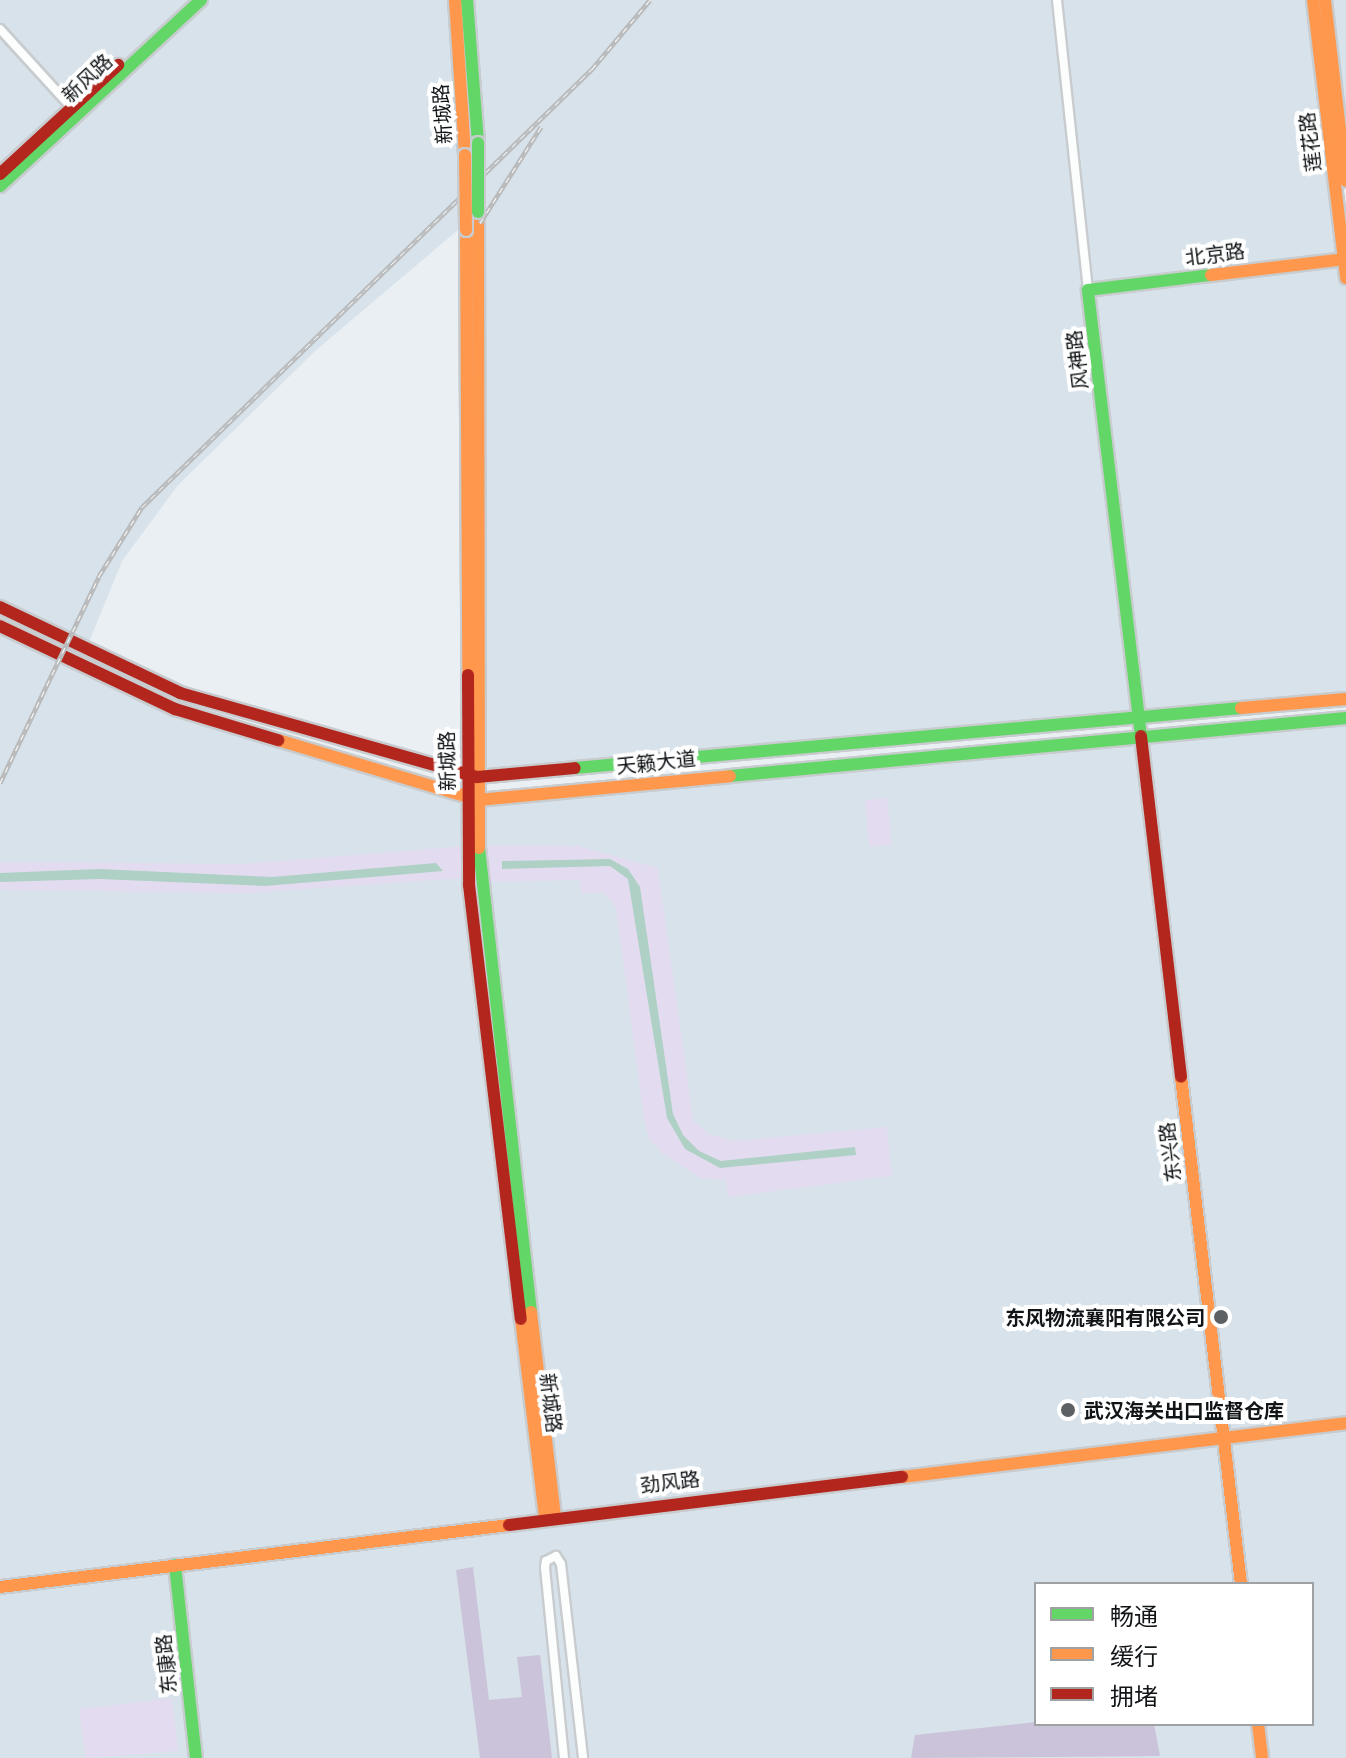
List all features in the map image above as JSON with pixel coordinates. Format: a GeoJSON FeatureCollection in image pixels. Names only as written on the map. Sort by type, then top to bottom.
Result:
{"type":"FeatureCollection","features":[{"type":"Feature","properties":{"kind":"street","name":"新风路"},"geometry":{"type":"LineString","coordinates":[[0,174],[193,0]]}},
{"type":"Feature","properties":{"kind":"street","name":"新风路"},"geometry":{"type":"LineString","coordinates":[[0,186],[201,0]]}},
{"type":"Feature","properties":{"kind":"street","name":"新城路"},"geometry":{"type":"LineString","coordinates":[[455,0],[465,155],[471,776],[480,894],[549,1514]]}},
{"type":"Feature","properties":{"kind":"street","name":"新城路"},"geometry":{"type":"LineString","coordinates":[[467,0],[478,143],[471,776]]}},
{"type":"Feature","properties":{"kind":"street","name":"风神路"},"geometry":{"type":"LineString","coordinates":[[1057,0],[1139,716]]}},
{"type":"Feature","properties":{"kind":"street","name":"莲花路"},"geometry":{"type":"LineString","coordinates":[[1313,0],[1346,278]]}},
{"type":"Feature","properties":{"kind":"street","name":"莲花路"},"geometry":{"type":"LineString","coordinates":[[1325,0],[1346,181]]}},
{"type":"Feature","properties":{"kind":"street"},"geometry":{"type":"LineString","coordinates":[[0,29],[71,107]]}},
{"type":"Feature","properties":{"kind":"street","name":"北京路"},"geometry":{"type":"LineString","coordinates":[[1088,290],[1345,259]]}},
{"type":"Feature","properties":{"kind":"street","name":"天籁大道"},"geometry":{"type":"LineString","coordinates":[[0,607],[180,693],[471,776],[1346,699]]}},
{"type":"Feature","properties":{"kind":"street","name":"天籁大道"},"geometry":{"type":"LineString","coordinates":[[0,626],[175,709],[473,798],[1346,718]]}},
{"type":"Feature","properties":{"kind":"street","name":"东兴路"},"geometry":{"type":"LineString","coordinates":[[1139,716],[1241,1582]]}},
{"type":"Feature","properties":{"kind":"street","name":"劲风路"},"geometry":{"type":"LineString","coordinates":[[0,1579],[1346,1416]]}},
{"type":"Feature","properties":{"kind":"street","name":"劲风路"},"geometry":{"type":"LineString","coordinates":[[1222,1432],[1346,1423]]}},
{"type":"Feature","properties":{"kind":"street","name":"劲风路"},"geometry":{"type":"LineString","coordinates":[[0,1587],[549,1514]]}},
{"type":"Feature","properties":{"kind":"street"},"geometry":{"type":"LineString","coordinates":[[564,1758],[545,1567],[546,1561],[556,1556],[561,1564],[583,1758]]}},
{"type":"Feature","properties":{"kind":"street","name":"东康路"},"geometry":{"type":"LineString","coordinates":[[175,1565],[196,1758]]}},
{"type":"Feature","properties":{"kind":"street"},"geometry":{"type":"LineString","coordinates":[[1258,1726],[1262,1758]]}},
{"type":"Feature","properties":{"kind":"shaded area"},"geometry":{"type":"Polygon","coordinates":[[[0,0],[1313,0],[1346,278],[1346,699],[477,777],[478,213],[315,351],[178,485],[122,561],[80,664],[175,709],[478,800],[1346,718],[1346,1758],[0,1758],[0,0]]]}},
{"type":"Feature","properties":{"kind":"shaded area"},"geometry":{"type":"Polygon","coordinates":[[[1325,0],[1346,0],[1346,181],[1325,0]]]}},
{"type":"Feature","properties":{"kind":"shaded area"},"geometry":{"type":"Polygon","coordinates":[[[887,798],[892,845],[869,847],[865,800],[887,798]]]}},
{"type":"Feature","properties":{"kind":"shaded area"},"geometry":{"type":"Polygon","coordinates":[[[479,845],[578,846],[658,868],[693,1120],[709,1134],[733,1141],[887,1127],[892,1176],[728,1197],[726,1180],[700,1178],[662,1153],[649,1139],[644,1120],[616,907],[602,892],[581,894],[580,880],[479,882],[479,877],[247,893],[0,890],[0,862],[243,864],[479,845]]]}},
{"type":"Feature","properties":{"kind":"shaded area"},"geometry":{"type":"Polygon","coordinates":[[[610,859],[628,869],[640,887],[673,1114],[683,1135],[699,1151],[721,1161],[855,1147],[856,1155],[720,1168],[685,1149],[667,1118],[628,879],[610,866],[502,869],[502,861],[610,859]]]}},
{"type":"Feature","properties":{"kind":"shaded area"},"geometry":{"type":"Polygon","coordinates":[[[436,863],[443,871],[265,886],[99,879],[0,882],[0,873],[99,869],[272,877],[436,863]]]}},
{"type":"Feature","properties":{"kind":"shaded area"},"geometry":{"type":"Polygon","coordinates":[[[473,1567],[489,1700],[522,1697],[517,1657],[540,1655],[552,1758],[480,1758],[456,1570],[473,1567]]]}},
{"type":"Feature","properties":{"kind":"shaded area"},"geometry":{"type":"Polygon","coordinates":[[[172,1698],[178,1751],[86,1758],[79,1709],[172,1698]]]}},
{"type":"Feature","properties":{"kind":"shaded area"},"geometry":{"type":"Polygon","coordinates":[[[1034,1722],[1034,1726],[1154,1726],[1160,1756],[911,1758],[915,1735],[1034,1722]]]}},
{"type":"Feature","properties":{"kind":"railway"},"geometry":{"type":"LineString","coordinates":[[0,783],[99,576],[142,507],[592,69],[650,0]]}},
{"type":"Feature","properties":{"kind":"railway"},"geometry":{"type":"LineString","coordinates":[[480,223],[541,127]]}},
{"type":"Feature","properties":{"kind":"traffic: fast"},"geometry":{"type":"LineString","coordinates":[[0,186],[201,0]]}},
{"type":"Feature","properties":{"kind":"traffic: fast"},"geometry":{"type":"LineString","coordinates":[[467,0],[478,143]]}},
{"type":"Feature","properties":{"kind":"traffic: fast"},"geometry":{"type":"LineString","coordinates":[[478,143],[478,212]]}},
{"type":"Feature","properties":{"kind":"traffic: fast"},"geometry":{"type":"LineString","coordinates":[[1141,736],[1088,290],[1211,275]]}},
{"type":"Feature","properties":{"kind":"traffic: fast"},"geometry":{"type":"LineString","coordinates":[[575,768],[1241,708]]}},
{"type":"Feature","properties":{"kind":"traffic: fast"},"geometry":{"type":"LineString","coordinates":[[730,776],[1346,718]]}},
{"type":"Feature","properties":{"kind":"traffic: fast"},"geometry":{"type":"LineString","coordinates":[[479,848],[531,1312]]}},
{"type":"Feature","properties":{"kind":"traffic: fast"},"geometry":{"type":"LineString","coordinates":[[175,1565],[196,1758]]}},
{"type":"Feature","properties":{"kind":"traffic: slow"},"geometry":{"type":"LineString","coordinates":[[455,0],[465,155]]}},
{"type":"Feature","properties":{"kind":"traffic: slow"},"geometry":{"type":"LineString","coordinates":[[1313,0],[1346,278]]}},
{"type":"Feature","properties":{"kind":"traffic: slow"},"geometry":{"type":"LineString","coordinates":[[1325,0],[1346,181]]}},
{"type":"Feature","properties":{"kind":"traffic: slow"},"geometry":{"type":"LineString","coordinates":[[465,155],[466,230]]}},
{"type":"Feature","properties":{"kind":"traffic: slow"},"geometry":{"type":"LineString","coordinates":[[478,212],[479,848]]}},
{"type":"Feature","properties":{"kind":"traffic: slow"},"geometry":{"type":"LineString","coordinates":[[466,230],[468,675]]}},
{"type":"Feature","properties":{"kind":"traffic: slow"},"geometry":{"type":"LineString","coordinates":[[1211,275],[1346,259]]}},
{"type":"Feature","properties":{"kind":"traffic: slow"},"geometry":{"type":"LineString","coordinates":[[1241,708],[1346,699]]}},
{"type":"Feature","properties":{"kind":"traffic: slow"},"geometry":{"type":"LineString","coordinates":[[278,740],[478,800],[730,776]]}},
{"type":"Feature","properties":{"kind":"traffic: slow"},"geometry":{"type":"LineString","coordinates":[[1181,1077],[1241,1582]]}},
{"type":"Feature","properties":{"kind":"traffic: slow"},"geometry":{"type":"LineString","coordinates":[[531,1312],[555,1516]]}},
{"type":"Feature","properties":{"kind":"traffic: slow"},"geometry":{"type":"LineString","coordinates":[[521,1319],[545,1518]]}},
{"type":"Feature","properties":{"kind":"traffic: slow"},"geometry":{"type":"LineString","coordinates":[[902,1477],[1346,1423]]}},
{"type":"Feature","properties":{"kind":"traffic: slow"},"geometry":{"type":"LineString","coordinates":[[0,1587],[509,1525]]}},
{"type":"Feature","properties":{"kind":"traffic: slow"},"geometry":{"type":"LineString","coordinates":[[1258,1726],[1262,1758]]}},
{"type":"Feature","properties":{"kind":"traffic: jam"},"geometry":{"type":"LineString","coordinates":[[0,174],[118,65]]}},
{"type":"Feature","properties":{"kind":"traffic: jam"},"geometry":{"type":"LineString","coordinates":[[0,607],[180,693],[477,777],[575,768]]}},
{"type":"Feature","properties":{"kind":"traffic: jam"},"geometry":{"type":"LineString","coordinates":[[0,626],[175,709],[278,740]]}},
{"type":"Feature","properties":{"kind":"traffic: jam"},"geometry":{"type":"LineString","coordinates":[[468,675],[469,885],[521,1319]]}},
{"type":"Feature","properties":{"kind":"traffic: jam"},"geometry":{"type":"LineString","coordinates":[[1141,736],[1181,1077]]}},
{"type":"Feature","properties":{"kind":"traffic: jam"},"geometry":{"type":"LineString","coordinates":[[509,1525],[902,1477]]}},
{"type":"Feature","properties":{"kind":"place","name":"东风物流襄阳有限公司"},"geometry":{"type":"Point","coordinates":[1221,1317]}},
{"type":"Feature","properties":{"kind":"place","name":"武汉海关出口监督仓库"},"geometry":{"type":"Point","coordinates":[1068,1410]}}]}
